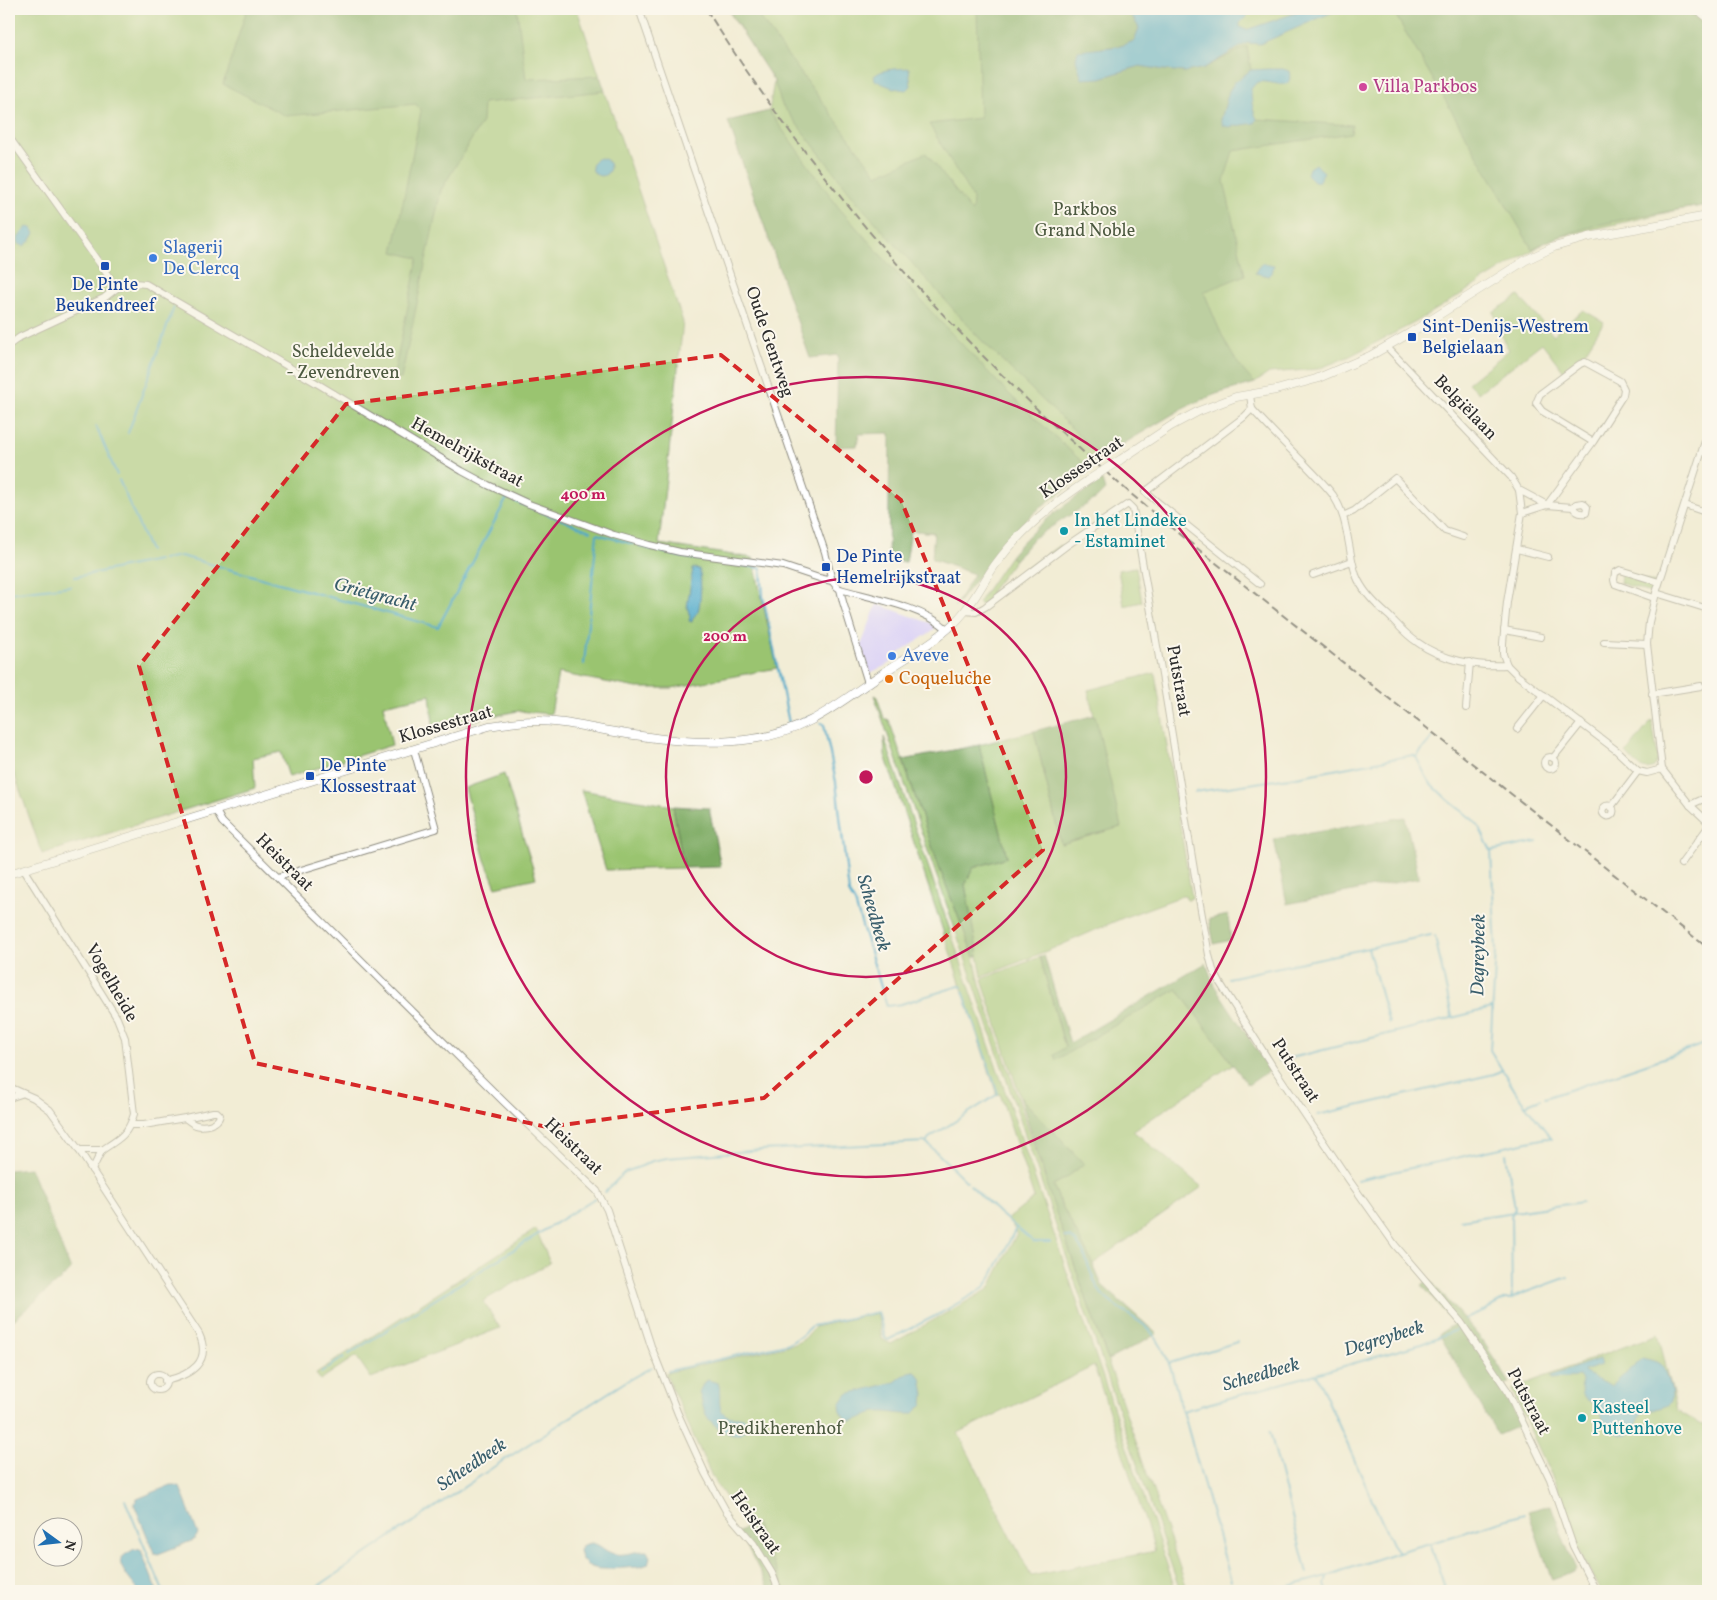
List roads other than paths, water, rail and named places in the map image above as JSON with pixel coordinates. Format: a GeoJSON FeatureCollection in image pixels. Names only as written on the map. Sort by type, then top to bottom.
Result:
{"type":"FeatureCollection","features":[{"type":"Feature","properties":{"kind":"street","name":"Oude Gentweg"},"geometry":{"type":"LineString","coordinates":[[639,9],[825,552],[832,581]]}},
{"type":"Feature","properties":{"kind":"street"},"geometry":{"type":"LineString","coordinates":[[1697,9],[1708,18]]}},
{"type":"Feature","properties":{"kind":"street"},"geometry":{"type":"LineString","coordinates":[[9,137],[117,288]]}},
{"type":"Feature","properties":{"kind":"street","name":"Klossestraat"},"geometry":{"type":"LineString","coordinates":[[9,874],[489,726],[535,721],[557,722],[668,740],[738,741],[775,735],[814,720],[946,629],[965,611],[996,565],[1024,531],[1045,511],[1183,418],[1212,405],[1316,379],[1370,356],[1387,348],[1526,260],[1554,247],[1589,237],[1708,216]]}},
{"type":"Feature","properties":{"kind":"street","name":"Hemelrijkstraat"},"geometry":{"type":"LineString","coordinates":[[9,345],[20,337],[104,298],[117,288],[134,283],[146,284],[156,288],[334,393],[462,471],[529,504],[614,535],[656,547],[700,555],[775,564],[832,581]]}},
{"type":"Feature","properties":{"kind":"street","name":"Belgiëlaan"},"geometry":{"type":"LineString","coordinates":[[1387,348],[1510,477],[1519,490],[1547,505],[1573,507]]}},
{"type":"Feature","properties":{"kind":"street"},"geometry":{"type":"LineString","coordinates":[[1547,505],[1594,442],[1623,396],[1624,389],[1620,381],[1585,362],[1540,395],[1536,403],[1542,411],[1594,442]]}},
{"type":"Feature","properties":{"kind":"street"},"geometry":{"type":"LineString","coordinates":[[1250,395],[1252,409],[1318,477],[1333,496],[1343,516],[1352,562],[1357,577],[1375,604],[1416,642],[1431,651],[1449,658],[1470,662],[1497,666],[1507,665]]}},
{"type":"Feature","properties":{"kind":"street"},"geometry":{"type":"LineString","coordinates":[[1252,409],[1145,492],[1260,584]]}},
{"type":"Feature","properties":{"kind":"street"},"geometry":{"type":"LineString","coordinates":[[1708,432],[1655,595],[1647,644],[1661,766],[1690,805],[1708,822]]}},
{"type":"Feature","properties":{"kind":"street"},"geometry":{"type":"LineString","coordinates":[[1343,516],[1354,511],[1395,478],[1445,531],[1463,537]]}},
{"type":"Feature","properties":{"kind":"street"},"geometry":{"type":"LineString","coordinates":[[1519,490],[1522,514],[1504,630],[1503,654],[1507,665],[1518,676],[1618,751],[1638,770],[1647,773],[1661,766]]}},
{"type":"Feature","properties":{"kind":"street","name":"Putstraat"},"geometry":{"type":"LineString","coordinates":[[965,611],[976,612],[985,607],[1066,546],[1128,504],[1133,510],[1166,692],[1196,882],[1213,970],[1273,1067],[1349,1180],[1395,1245],[1461,1322],[1507,1390],[1550,1479],[1573,1546],[1596,1591]]}},
{"type":"Feature","properties":{"kind":"street","name":"Belgiëlaan"},"geometry":{"type":"LineString","coordinates":[[1522,514],[1547,505]]}},
{"type":"Feature","properties":{"kind":"street"},"geometry":{"type":"LineString","coordinates":[[1685,505],[1708,513]]}},
{"type":"Feature","properties":{"kind":"street"},"geometry":{"type":"LineString","coordinates":[[1517,549],[1548,557]]}},
{"type":"Feature","properties":{"kind":"street"},"geometry":{"type":"LineString","coordinates":[[1313,575],[1352,562]]}},
{"type":"Feature","properties":{"kind":"street"},"geometry":{"type":"LineString","coordinates":[[1659,582],[1620,570],[1615,573],[1614,580],[1615,584],[1708,609]]}},
{"type":"Feature","properties":{"kind":"street"},"geometry":{"type":"LineString","coordinates":[[832,581],[840,589],[916,611],[933,618],[946,629]]}},
{"type":"Feature","properties":{"kind":"street"},"geometry":{"type":"LineString","coordinates":[[840,589],[868,683]]}},
{"type":"Feature","properties":{"kind":"street"},"geometry":{"type":"LineString","coordinates":[[1504,630],[1540,637]]}},
{"type":"Feature","properties":{"kind":"street"},"geometry":{"type":"LineString","coordinates":[[1604,642],[1647,644]]}},
{"type":"Feature","properties":{"kind":"street"},"geometry":{"type":"LineString","coordinates":[[1466,708],[1470,662]]}},
{"type":"Feature","properties":{"kind":"street"},"geometry":{"type":"LineString","coordinates":[[1652,694],[1701,686]]}},
{"type":"Feature","properties":{"kind":"street"},"geometry":{"type":"LineString","coordinates":[[1517,728],[1544,695]]}},
{"type":"Feature","properties":{"kind":"street"},"geometry":{"type":"LineString","coordinates":[[1553,758],[1581,723]]}},
{"type":"Feature","properties":{"kind":"street"},"geometry":{"type":"LineString","coordinates":[[278,877],[436,829],[414,750]]}},
{"type":"Feature","properties":{"kind":"street"},"geometry":{"type":"LineString","coordinates":[[1612,807],[1638,770]]}},
{"type":"Feature","properties":{"kind":"street"},"geometry":{"type":"LineString","coordinates":[[1690,805],[1708,799]]}},
{"type":"Feature","properties":{"kind":"street","name":"Heistraat"},"geometry":{"type":"LineString","coordinates":[[216,810],[222,822],[504,1102],[597,1191],[607,1210],[651,1346],[678,1414],[705,1473],[726,1511],[754,1544],[772,1573],[779,1591]]}},
{"type":"Feature","properties":{"kind":"street"},"geometry":{"type":"LineString","coordinates":[[1681,864],[1708,827]]}},
{"type":"Feature","properties":{"kind":"street","name":"Vogelheide"},"geometry":{"type":"LineString","coordinates":[[24,870],[117,1018],[125,1038],[134,1114],[131,1125]]}},
{"type":"Feature","properties":{"kind":"street"},"geometry":{"type":"LineString","coordinates":[[9,1087],[21,1094],[34,1098],[50,1110],[79,1150],[199,1334],[204,1344],[204,1354],[199,1364],[178,1378],[166,1381]]}},
{"type":"Feature","properties":{"kind":"street"},"geometry":{"type":"LineString","coordinates":[[9,1098],[21,1094]]}},
{"type":"Feature","properties":{"kind":"street"},"geometry":{"type":"LineString","coordinates":[[92,1170],[102,1150],[124,1135],[131,1125],[185,1118],[213,1112],[218,1112],[220,1115],[216,1122],[208,1125],[194,1124],[185,1118]]}},
{"type":"Feature","properties":{"kind":"street"},"geometry":{"type":"LineString","coordinates":[[79,1150],[102,1150]]}},
{"type":"Feature","properties":{"kind":"water"},"geometry":{"type":"Polygon","coordinates":[[[1128,9],[1254,9],[1240,23],[1240,27],[1246,30],[1307,9],[1340,9],[1260,44],[1247,43],[1204,68],[1184,72],[1140,66],[1100,78],[1082,79],[1076,59],[1078,51],[1121,46],[1134,41],[1139,28],[1128,9]]]}},
{"type":"Feature","properties":{"kind":"water"},"geometry":{"type":"Polygon","coordinates":[[[909,68],[911,86],[907,90],[891,87],[875,80],[874,76],[878,73],[890,69],[909,68]]]}},
{"type":"Feature","properties":{"kind":"water"},"geometry":{"type":"Polygon","coordinates":[[[1251,70],[1289,71],[1290,78],[1288,83],[1256,83],[1251,89],[1252,104],[1257,119],[1255,123],[1228,127],[1223,125],[1221,120],[1229,91],[1235,82],[1251,70]]]}},
{"type":"Feature","properties":{"kind":"water"},"geometry":{"type":"Polygon","coordinates":[[[601,158],[607,161],[610,167],[607,173],[601,176],[595,173],[592,167],[595,161],[601,158]]]}},
{"type":"Feature","properties":{"kind":"water"},"geometry":{"type":"Polygon","coordinates":[[[1315,164],[1324,172],[1318,182],[1314,181],[1307,174],[1309,168],[1315,164]]]}},
{"type":"Feature","properties":{"kind":"water"},"geometry":{"type":"Polygon","coordinates":[[[27,227],[32,228],[35,233],[24,246],[18,244],[18,238],[27,227]]]}},
{"type":"Feature","properties":{"kind":"water"},"geometry":{"type":"Polygon","coordinates":[[[1262,263],[1274,265],[1269,276],[1255,273],[1262,263]]]}},
{"type":"Feature","properties":{"kind":"water"},"geometry":{"type":"Polygon","coordinates":[[[693,568],[699,569],[701,590],[698,611],[692,622],[689,621],[690,616],[687,607],[693,568]]]}},
{"type":"Feature","properties":{"kind":"water"},"geometry":{"type":"Polygon","coordinates":[[[1642,1358],[1656,1362],[1663,1367],[1667,1375],[1672,1397],[1669,1404],[1663,1407],[1642,1411],[1637,1425],[1628,1435],[1619,1434],[1607,1426],[1595,1404],[1583,1396],[1582,1381],[1579,1377],[1552,1379],[1551,1376],[1599,1359],[1601,1365],[1584,1371],[1612,1386],[1642,1358]]]}},
{"type":"Feature","properties":{"kind":"water"},"geometry":{"type":"Polygon","coordinates":[[[914,1371],[921,1377],[924,1395],[923,1404],[913,1414],[877,1412],[859,1419],[847,1420],[841,1413],[840,1404],[847,1394],[895,1382],[908,1372],[914,1371]]]}},
{"type":"Feature","properties":{"kind":"water"},"geometry":{"type":"Polygon","coordinates":[[[708,1380],[718,1383],[721,1410],[728,1416],[745,1418],[747,1420],[742,1433],[737,1435],[724,1432],[708,1418],[699,1392],[704,1382],[708,1380]]]}},
{"type":"Feature","properties":{"kind":"water"},"geometry":{"type":"Polygon","coordinates":[[[171,1485],[180,1487],[198,1534],[194,1540],[158,1554],[154,1553],[134,1504],[137,1499],[171,1485]]]}},
{"type":"Feature","properties":{"kind":"water"},"geometry":{"type":"Polygon","coordinates":[[[597,1544],[615,1554],[647,1551],[650,1557],[648,1564],[639,1567],[611,1569],[590,1567],[581,1558],[579,1550],[583,1545],[597,1544]]]}},
{"type":"Feature","properties":{"kind":"water"},"geometry":{"type":"Polygon","coordinates":[[[134,1549],[141,1550],[157,1591],[139,1591],[121,1566],[121,1559],[134,1549]]]}},
{"type":"Feature","properties":{"kind":"waterway"},"geometry":{"type":"LineString","coordinates":[[128,433],[174,307]]}},
{"type":"Feature","properties":{"kind":"waterway"},"geometry":{"type":"LineString","coordinates":[[96,426],[117,475]]}},
{"type":"Feature","properties":{"kind":"waterway"},"geometry":{"type":"LineString","coordinates":[[119,480],[150,551]]}},
{"type":"Feature","properties":{"kind":"waterway","name":"Grietgracht"},"geometry":{"type":"LineString","coordinates":[[163,559],[181,556],[438,627],[507,498],[509,499]]}},
{"type":"Feature","properties":{"kind":"waterway"},"geometry":{"type":"LineString","coordinates":[[514,501],[590,531]]}},
{"type":"Feature","properties":{"kind":"waterway"},"geometry":{"type":"LineString","coordinates":[[584,664],[597,534],[633,544]]}},
{"type":"Feature","properties":{"kind":"waterway","name":"Scheedbeek"},"geometry":{"type":"LineString","coordinates":[[640,546],[682,557],[761,568],[763,596],[789,723],[790,725],[809,717]]}},
{"type":"Feature","properties":{"kind":"waterway","name":"Grietgracht"},"geometry":{"type":"LineString","coordinates":[[75,577],[158,560]]}},
{"type":"Feature","properties":{"kind":"waterway","name":"Grietgracht"},"geometry":{"type":"LineString","coordinates":[[9,593],[70,586]]}},
{"type":"Feature","properties":{"kind":"waterway","name":"Scheedbeek"},"geometry":{"type":"LineString","coordinates":[[820,723],[824,725],[836,782],[849,893],[855,903],[887,1006],[901,1004],[959,986],[962,987]]}},
{"type":"Feature","properties":{"kind":"waterway","name":"Degreybeek"},"geometry":{"type":"LineString","coordinates":[[1357,1180],[1546,1138],[1552,1139],[1517,1094],[1490,1050],[1496,950],[1491,851],[1479,827],[1472,819],[1429,782],[1416,757],[1432,738]]}},
{"type":"Feature","properties":{"kind":"waterway"},"geometry":{"type":"LineString","coordinates":[[1195,792],[1296,777],[1413,755],[1416,757]]}},
{"type":"Feature","properties":{"kind":"waterway"},"geometry":{"type":"LineString","coordinates":[[1491,851],[1537,842]]}},
{"type":"Feature","properties":{"kind":"waterway"},"geometry":{"type":"LineString","coordinates":[[1389,1023],[1368,948],[1431,935]]}},
{"type":"Feature","properties":{"kind":"waterway"},"geometry":{"type":"LineString","coordinates":[[1435,936],[1452,1017]]}},
{"type":"Feature","properties":{"kind":"waterway"},"geometry":{"type":"LineString","coordinates":[[1228,978],[1368,948]]}},
{"type":"Feature","properties":{"kind":"waterway","name":"Scheedbeek"},"geometry":{"type":"LineString","coordinates":[[926,1142],[929,1138],[998,1094],[963,991]]}},
{"type":"Feature","properties":{"kind":"waterway"},"geometry":{"type":"LineString","coordinates":[[1279,1061],[1492,1008]]}},
{"type":"Feature","properties":{"kind":"waterway"},"geometry":{"type":"LineString","coordinates":[[1545,1098],[1708,1043]]}},
{"type":"Feature","properties":{"kind":"waterway"},"geometry":{"type":"LineString","coordinates":[[1318,1115],[1494,1074],[1502,1070]]}},
{"type":"Feature","properties":{"kind":"waterway"},"geometry":{"type":"LineString","coordinates":[[1525,1105],[1540,1099]]}},
{"type":"Feature","properties":{"kind":"waterway","name":"Scheedbeek"},"geometry":{"type":"LineString","coordinates":[[926,1142],[967,1182]]}},
{"type":"Feature","properties":{"kind":"waterway"},"geometry":{"type":"LineString","coordinates":[[605,1192],[625,1172],[652,1161],[667,1158],[761,1150],[926,1142]]}},
{"type":"Feature","properties":{"kind":"waterway","name":"Degreybeek"},"geometry":{"type":"LineString","coordinates":[[1506,1154],[1515,1208],[1511,1216],[1512,1291]]}},
{"type":"Feature","properties":{"kind":"waterway","name":"Scheedbeek"},"geometry":{"type":"LineString","coordinates":[[970,1185],[999,1213],[1034,1242],[1050,1242]]}},
{"type":"Feature","properties":{"kind":"waterway"},"geometry":{"type":"LineString","coordinates":[[349,1354],[595,1198]]}},
{"type":"Feature","properties":{"kind":"waterway"},"geometry":{"type":"LineString","coordinates":[[1460,1220],[1582,1202]]}},
{"type":"Feature","properties":{"kind":"waterway"},"geometry":{"type":"LineString","coordinates":[[668,1371],[790,1343],[812,1326],[878,1312],[885,1338],[888,1340],[941,1313],[984,1288],[1016,1228]]}},
{"type":"Feature","properties":{"kind":"waterway","name":"Scheedbeek"},"geometry":{"type":"LineString","coordinates":[[1065,1237],[1070,1237],[1081,1248],[1093,1279],[1105,1298],[1144,1325],[1159,1343],[1173,1376],[1182,1411],[1316,1374],[1392,1544],[1398,1552],[1430,1543],[1446,1591]]}},
{"type":"Feature","properties":{"kind":"waterway"},"geometry":{"type":"LineString","coordinates":[[1511,1299],[1568,1277]]}},
{"type":"Feature","properties":{"kind":"waterway","name":"Degreybeek"},"geometry":{"type":"LineString","coordinates":[[1465,1320],[1505,1299],[1511,1299],[1512,1294]]}},
{"type":"Feature","properties":{"kind":"waterway","name":"Degreybeek"},"geometry":{"type":"LineString","coordinates":[[1316,1374],[1421,1344],[1454,1331],[1459,1327]]}},
{"type":"Feature","properties":{"kind":"waterway"},"geometry":{"type":"LineString","coordinates":[[1170,1363],[1237,1342]]}},
{"type":"Feature","properties":{"kind":"waterway"},"geometry":{"type":"LineString","coordinates":[[321,1373],[344,1357]]}},
{"type":"Feature","properties":{"kind":"waterway","name":"Scheedbeek"},"geometry":{"type":"LineString","coordinates":[[311,1591],[501,1462],[625,1382],[652,1367]]}},
{"type":"Feature","properties":{"kind":"waterway"},"geometry":{"type":"LineString","coordinates":[[1183,1411],[1231,1581]]}},
{"type":"Feature","properties":{"kind":"waterway"},"geometry":{"type":"LineString","coordinates":[[1270,1432],[1307,1573]]}},
{"type":"Feature","properties":{"kind":"waterway"},"geometry":{"type":"LineString","coordinates":[[125,1500],[163,1591]]}},
{"type":"Feature","properties":{"kind":"waterway"},"geometry":{"type":"LineString","coordinates":[[1431,1543],[1524,1514]]}},
{"type":"Feature","properties":{"kind":"waterway"},"geometry":{"type":"LineString","coordinates":[[1272,1591],[1327,1576],[1398,1552]]}},
{"type":"Feature","properties":{"kind":"waterway"},"geometry":{"type":"LineString","coordinates":[[1327,1577],[1325,1584],[1327,1591]]}},
{"type":"Feature","properties":{"kind":"railway"},"geometry":{"type":"LineString","coordinates":[[706,9],[755,84],[808,156],[864,226],[923,293],[985,358],[1049,420],[1184,538],[1708,948]]}},
{"type":"Feature","properties":{"kind":"place","name":"Villa Parkbos"},"geometry":{"type":"Point","coordinates":[1363,87]}},
{"type":"Feature","properties":{"kind":"place","name":"Slagerij De Clercq"},"geometry":{"type":"Point","coordinates":[153,258]}},
{"type":"Feature","properties":{"kind":"place","name":"De Pinte Beukendreef"},"geometry":{"type":"Point","coordinates":[105,266]}},
{"type":"Feature","properties":{"kind":"place","name":"Sint-Denijs-Westrem Belgielaan"},"geometry":{"type":"Point","coordinates":[1412,337]}},
{"type":"Feature","properties":{"kind":"place","name":"In het Lindeke - Estaminet"},"geometry":{"type":"Point","coordinates":[1064,531]}},
{"type":"Feature","properties":{"kind":"place","name":"De Pinte Hemelrijkstraat"},"geometry":{"type":"Point","coordinates":[826,567]}},
{"type":"Feature","properties":{"kind":"place","name":"Aveve"},"geometry":{"type":"Point","coordinates":[892,656]}},
{"type":"Feature","properties":{"kind":"place","name":"Coqueluche"},"geometry":{"type":"Point","coordinates":[889,679]}},
{"type":"Feature","properties":{"kind":"place","name":"De Pinte Klossestraat"},"geometry":{"type":"Point","coordinates":[310,776]}},
{"type":"Feature","properties":{"kind":"place","name":"Kasteel Puttenhove"},"geometry":{"type":"Point","coordinates":[1582,1418]}},
{"type":"Feature","properties":{"kind":"park label","name":"Parkbos Grand Noble"},"geometry":{"type":"Point","coordinates":[1085,220]}},
{"type":"Feature","properties":{"kind":"park label","name":"Scheldevelde - Zevendreven"},"geometry":{"type":"Point","coordinates":[343,362]}},
{"type":"Feature","properties":{"kind":"park label","name":"Predikherenhof"},"geometry":{"type":"Point","coordinates":[780,1429]}}]}
